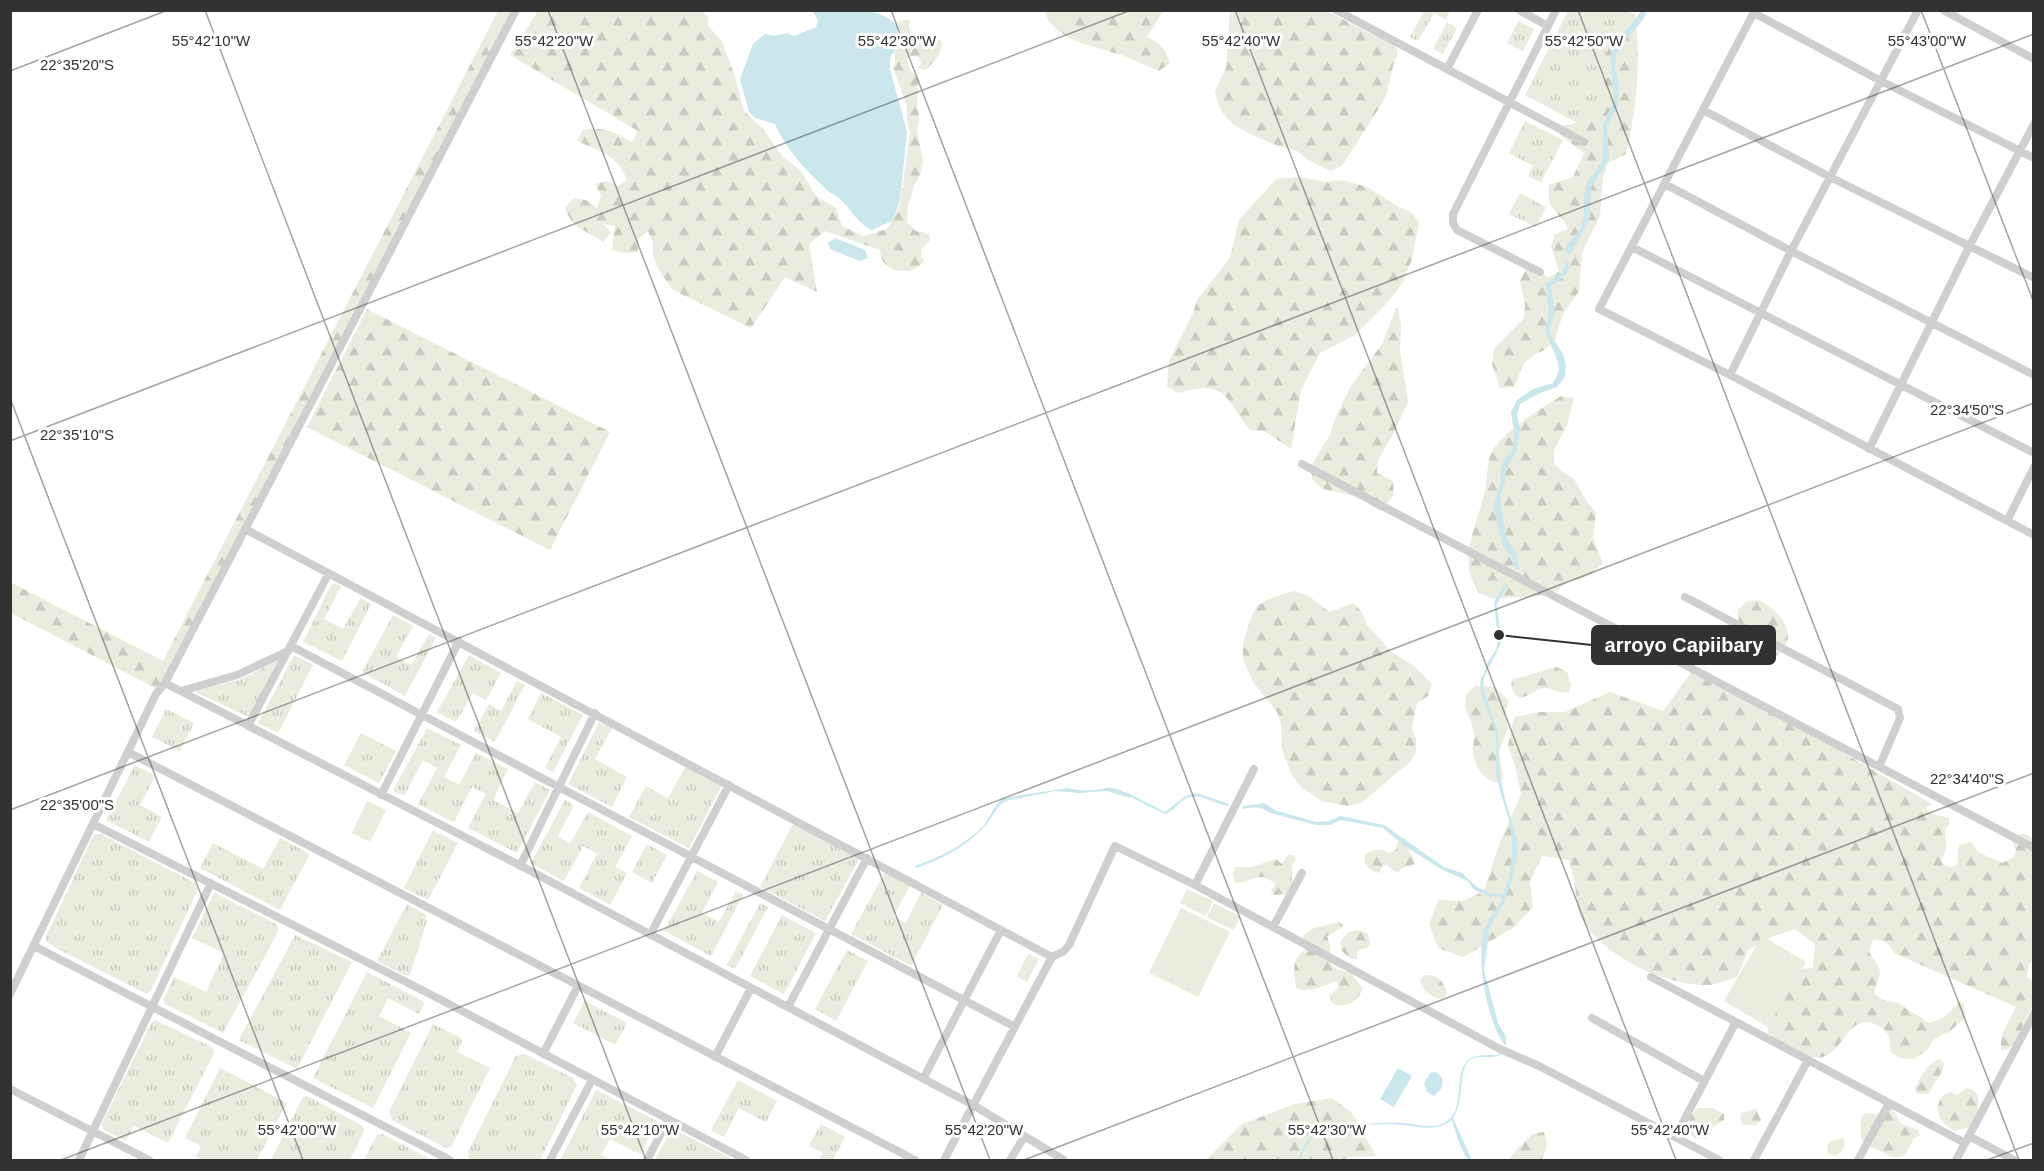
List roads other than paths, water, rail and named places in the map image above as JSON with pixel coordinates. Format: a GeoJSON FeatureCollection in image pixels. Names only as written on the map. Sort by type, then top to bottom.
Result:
{"type":"FeatureCollection","features":[{"type":"Feature","properties":{"kind":"street"},"geometry":{"type":"LineString","coordinates":[[10,994],[156,694],[165,683],[516,10]]}},
{"type":"Feature","properties":{"kind":"street"},"geometry":{"type":"LineString","coordinates":[[1336,10],[1584,142]]}},
{"type":"Feature","properties":{"kind":"street"},"geometry":{"type":"LineString","coordinates":[[1447,69],[1478,10]]}},
{"type":"Feature","properties":{"kind":"street"},"geometry":{"type":"LineString","coordinates":[[1519,10],[1548,26]]}},
{"type":"Feature","properties":{"kind":"street"},"geometry":{"type":"LineString","coordinates":[[1540,272],[1457,230],[1453,223],[1453,214],[1556,10]]}},
{"type":"Feature","properties":{"kind":"street"},"geometry":{"type":"LineString","coordinates":[[1730,375],[1791,251],[1918,10]]}},
{"type":"Feature","properties":{"kind":"street"},"geometry":{"type":"LineString","coordinates":[[1943,10],[2034,59]]}},
{"type":"Feature","properties":{"kind":"street"},"geometry":{"type":"LineString","coordinates":[[2034,158],[1881,81],[1754,12],[1599,309],[1730,375],[2034,536]]}},
{"type":"Feature","properties":{"kind":"street"},"geometry":{"type":"LineString","coordinates":[[1702,110],[1830,177],[2034,278]]}},
{"type":"Feature","properties":{"kind":"street"},"geometry":{"type":"LineString","coordinates":[[1869,449],[2018,150],[2034,124]]}},
{"type":"Feature","properties":{"kind":"street"},"geometry":{"type":"LineString","coordinates":[[1665,184],[2034,375]]}},
{"type":"Feature","properties":{"kind":"street"},"geometry":{"type":"LineString","coordinates":[[1632,247],[2034,453]]}},
{"type":"Feature","properties":{"kind":"street"},"geometry":{"type":"LineString","coordinates":[[1302,464],[2034,848]]}},
{"type":"Feature","properties":{"kind":"street"},"geometry":{"type":"LineString","coordinates":[[2007,521],[2034,468]]}},
{"type":"Feature","properties":{"kind":"street"},"geometry":{"type":"LineString","coordinates":[[245,529],[1052,957]]}},
{"type":"Feature","properties":{"kind":"street"},"geometry":{"type":"LineString","coordinates":[[248,726],[329,573]]}},
{"type":"Feature","properties":{"kind":"street"},"geometry":{"type":"LineString","coordinates":[[1685,597],[1898,709],[1900,718],[1879,766]]}},
{"type":"Feature","properties":{"kind":"street"},"geometry":{"type":"LineString","coordinates":[[381,795],[459,641]]}},
{"type":"Feature","properties":{"kind":"street"},"geometry":{"type":"LineString","coordinates":[[181,692],[237,675],[290,648]]}},
{"type":"Feature","properties":{"kind":"street"},"geometry":{"type":"LineString","coordinates":[[290,648],[1015,1027]]}},
{"type":"Feature","properties":{"kind":"street"},"geometry":{"type":"LineString","coordinates":[[165,683],[923,1078],[973,1105],[1064,1161]]}},
{"type":"Feature","properties":{"kind":"street"},"geometry":{"type":"LineString","coordinates":[[520,866],[595,713]]}},
{"type":"Feature","properties":{"kind":"street"},"geometry":{"type":"LineString","coordinates":[[128,752],[915,1161]]}},
{"type":"Feature","properties":{"kind":"street"},"geometry":{"type":"LineString","coordinates":[[1195,885],[1254,769]]}},
{"type":"Feature","properties":{"kind":"street"},"geometry":{"type":"LineString","coordinates":[[650,934],[729,784]]}},
{"type":"Feature","properties":{"kind":"street"},"geometry":{"type":"LineString","coordinates":[[93,824],[543,1054],[746,1161]]}},
{"type":"Feature","properties":{"kind":"street"},"geometry":{"type":"LineString","coordinates":[[944,1161],[1052,957],[1064,951],[1069,945],[1115,846],[1195,885],[1498,1048],[1539,1066],[1719,1161]]}},
{"type":"Feature","properties":{"kind":"street"},"geometry":{"type":"LineString","coordinates":[[788,1007],[867,858]]}},
{"type":"Feature","properties":{"kind":"street"},"geometry":{"type":"LineString","coordinates":[[1273,927],[1302,873]]}},
{"type":"Feature","properties":{"kind":"street"},"geometry":{"type":"LineString","coordinates":[[79,1161],[211,883]]}},
{"type":"Feature","properties":{"kind":"street"},"geometry":{"type":"LineString","coordinates":[[923,1078],[1001,930]]}},
{"type":"Feature","properties":{"kind":"street"},"geometry":{"type":"LineString","coordinates":[[34,946],[450,1161]]}},
{"type":"Feature","properties":{"kind":"street"},"geometry":{"type":"LineString","coordinates":[[1651,978],[1889,1103],[2014,1161]]}},
{"type":"Feature","properties":{"kind":"street"},"geometry":{"type":"LineString","coordinates":[[543,1054],[578,986]]}},
{"type":"Feature","properties":{"kind":"street"},"geometry":{"type":"LineString","coordinates":[[715,1057],[751,988]]}},
{"type":"Feature","properties":{"kind":"street"},"geometry":{"type":"LineString","coordinates":[[1956,1161],[2034,1014]]}},
{"type":"Feature","properties":{"kind":"street"},"geometry":{"type":"LineString","coordinates":[[1592,1018],[1704,1081]]}},
{"type":"Feature","properties":{"kind":"street"},"geometry":{"type":"LineString","coordinates":[[1675,1137],[1736,1022]]}},
{"type":"Feature","properties":{"kind":"street"},"geometry":{"type":"LineString","coordinates":[[1754,1161],[1808,1060]]}},
{"type":"Feature","properties":{"kind":"street"},"geometry":{"type":"LineString","coordinates":[[550,1161],[592,1080]]}},
{"type":"Feature","properties":{"kind":"street"},"geometry":{"type":"LineString","coordinates":[[10,1089],[149,1161]]}},
{"type":"Feature","properties":{"kind":"street"},"geometry":{"type":"LineString","coordinates":[[1858,1161],[1889,1103]]}},
{"type":"Feature","properties":{"kind":"street"},"geometry":{"type":"LineString","coordinates":[[647,1161],[668,1120]]}},
{"type":"Feature","properties":{"kind":"street"},"geometry":{"type":"LineString","coordinates":[[1010,1161],[1024,1137]]}},
{"type":"Feature","properties":{"kind":"water"},"geometry":{"type":"Polygon","coordinates":[[[814,11],[869,11],[880,14],[898,26],[898,41],[890,59],[890,69],[907,132],[900,201],[892,221],[872,230],[804,167],[791,151],[775,124],[755,118],[749,112],[740,79],[753,44],[765,34],[774,36],[787,33],[794,36],[816,27],[818,20],[814,11]]]}},
{"type":"Feature","properties":{"kind":"water"},"geometry":{"type":"Polygon","coordinates":[[[1641,11],[1647,11],[1643,20],[1616,54],[1615,68],[1619,84],[1618,105],[1607,127],[1609,158],[1591,188],[1590,218],[1570,255],[1565,253],[1566,246],[1579,231],[1584,216],[1584,196],[1587,183],[1602,161],[1603,124],[1614,101],[1610,57],[1614,46],[1641,11]]]}},
{"type":"Feature","properties":{"kind":"water"},"geometry":{"type":"Polygon","coordinates":[[[835,238],[865,250],[868,258],[860,261],[830,249],[828,243],[835,238]]]}},
{"type":"Feature","properties":{"kind":"water"},"geometry":{"type":"Polygon","coordinates":[[[1565,261],[1569,261],[1566,274],[1551,286],[1555,311],[1549,329],[1563,354],[1566,365],[1565,377],[1557,387],[1520,404],[1517,415],[1520,428],[1519,439],[1515,454],[1506,469],[1500,497],[1505,531],[1508,541],[1517,554],[1519,570],[1513,566],[1511,557],[1503,546],[1493,506],[1501,481],[1500,470],[1506,457],[1512,452],[1514,433],[1511,412],[1517,400],[1533,389],[1553,383],[1559,370],[1545,331],[1549,313],[1546,285],[1561,273],[1565,261]]]}},
{"type":"Feature","properties":{"kind":"water"},"geometry":{"type":"Polygon","coordinates":[[[1505,583],[1508,585],[1497,604],[1501,643],[1490,666],[1486,665],[1496,650],[1498,640],[1494,602],[1505,583]]]}},
{"type":"Feature","properties":{"kind":"water"},"geometry":{"type":"Polygon","coordinates":[[[1481,677],[1484,679],[1483,689],[1498,732],[1499,770],[1518,853],[1503,905],[1490,926],[1484,970],[1498,1023],[1506,1037],[1506,1046],[1493,1023],[1485,991],[1481,957],[1484,930],[1502,897],[1489,896],[1473,889],[1468,881],[1441,869],[1403,845],[1383,828],[1341,820],[1330,825],[1316,825],[1270,813],[1260,808],[1242,809],[1243,806],[1264,803],[1275,810],[1316,822],[1329,821],[1341,816],[1384,825],[1444,867],[1462,873],[1477,887],[1491,893],[1503,894],[1511,865],[1512,836],[1496,772],[1495,730],[1482,698],[1481,677]]]}},
{"type":"Feature","properties":{"kind":"water"},"geometry":{"type":"Polygon","coordinates":[[[1067,788],[1083,790],[1110,788],[1132,795],[1130,798],[1107,791],[1079,793],[1056,791],[1006,801],[999,806],[977,834],[953,852],[917,868],[915,866],[943,854],[968,839],[984,825],[1003,798],[1067,788]]]}},
{"type":"Feature","properties":{"kind":"water"},"geometry":{"type":"Polygon","coordinates":[[[1197,793],[1229,804],[1228,806],[1223,805],[1195,796],[1185,799],[1165,814],[1144,804],[1146,802],[1165,812],[1185,796],[1197,793]]]}},
{"type":"Feature","properties":{"kind":"water"},"geometry":{"type":"Polygon","coordinates":[[[1503,1053],[1495,1057],[1472,1059],[1463,1073],[1459,1103],[1453,1118],[1472,1160],[1467,1160],[1452,1120],[1431,1128],[1385,1124],[1331,1130],[1312,1139],[1298,1160],[1312,1137],[1330,1129],[1356,1125],[1382,1123],[1435,1126],[1449,1120],[1457,1103],[1461,1073],[1465,1064],[1474,1057],[1498,1055],[1503,1053]]]}},
{"type":"Feature","properties":{"kind":"water"},"geometry":{"type":"Polygon","coordinates":[[[1398,1068],[1412,1076],[1394,1107],[1380,1099],[1398,1068]]]}},
{"type":"Feature","properties":{"kind":"water"},"geometry":{"type":"Polygon","coordinates":[[[1436,1072],[1442,1078],[1443,1084],[1434,1096],[1427,1092],[1424,1083],[1430,1073],[1436,1072]]]}},
{"type":"Feature","properties":{"kind":"waterway"},"geometry":{"type":"LineString","coordinates":[[1482,680],[1489,664]]}},
{"type":"Feature","properties":{"kind":"waterway"},"geometry":{"type":"LineString","coordinates":[[1129,795],[1145,803]]}},
{"type":"Feature","properties":{"kind":"place","name":"arroyo Capiibary"},"geometry":{"type":"Point","coordinates":[1499,635]}}]}
